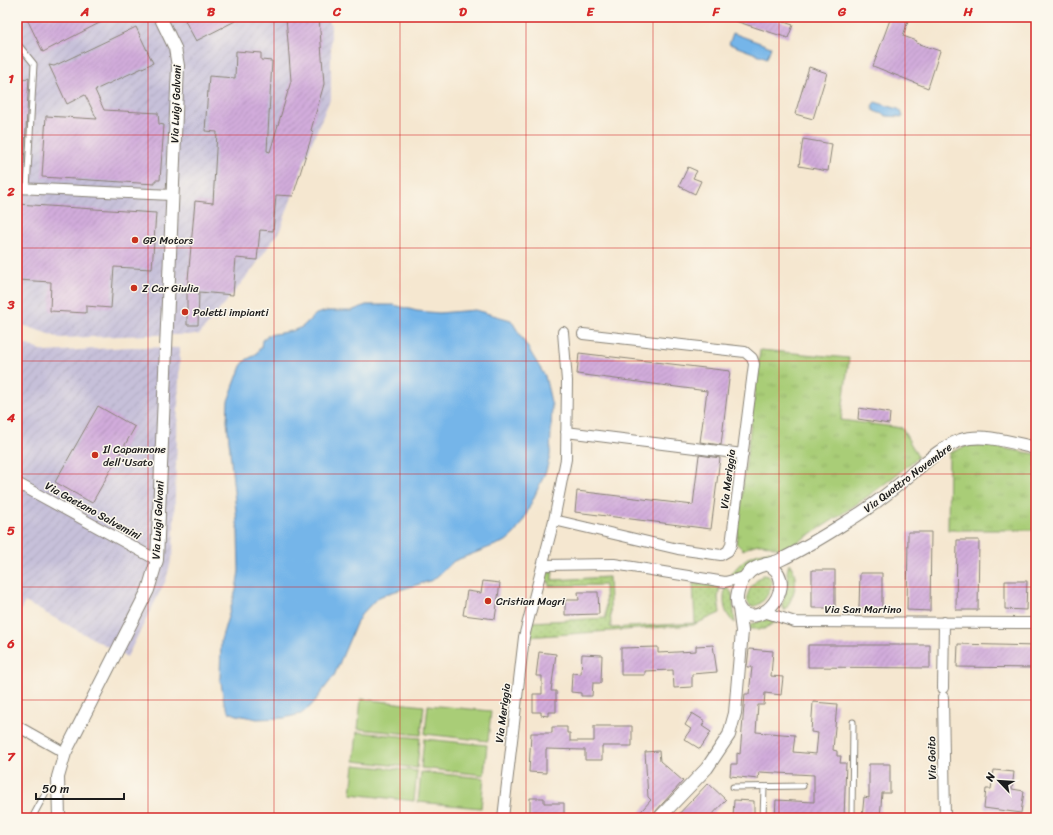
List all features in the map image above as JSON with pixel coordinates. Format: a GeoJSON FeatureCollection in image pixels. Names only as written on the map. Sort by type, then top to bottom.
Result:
{"type":"FeatureCollection","features":[{"type":"Feature","properties":{"kind":"street","name":"Via Luigi Galvani"},"geometry":{"type":"LineString","coordinates":[[64,757],[148,590],[157,560],[177,56],[175,48],[160,17]]}},
{"type":"Feature","properties":{"kind":"street"},"geometry":{"type":"LineString","coordinates":[[22,188],[172,195]]}},
{"type":"Feature","properties":{"kind":"street"},"geometry":{"type":"LineString","coordinates":[[554,520],[565,472],[567,381],[563,332]]}},
{"type":"Feature","properties":{"kind":"street","name":"Via Meriggia"},"geometry":{"type":"LineString","coordinates":[[503,818],[524,637],[554,520],[678,549],[721,555],[728,551],[731,545],[754,364],[752,358],[745,352],[583,334]]}},
{"type":"Feature","properties":{"kind":"street"},"geometry":{"type":"LineString","coordinates":[[566,432],[743,454]]}},
{"type":"Feature","properties":{"kind":"street","name":"Via Quattro Novembre"},"geometry":{"type":"LineString","coordinates":[[766,564],[778,561],[790,555],[866,509],[887,495],[938,453],[952,444],[972,438],[992,439],[1036,448]]}},
{"type":"Feature","properties":{"kind":"street","name":"Via Gaetano Salvemini"},"geometry":{"type":"LineString","coordinates":[[17,483],[157,560]]}},
{"type":"Feature","properties":{"kind":"street"},"geometry":{"type":"LineString","coordinates":[[726,582],[734,590],[742,613],[751,616],[764,612],[774,602],[781,586],[780,574],[790,555]]}},
{"type":"Feature","properties":{"kind":"street"},"geometry":{"type":"LineString","coordinates":[[542,565],[614,564],[726,582],[745,577],[760,565],[766,564],[772,566],[780,574]]}},
{"type":"Feature","properties":{"kind":"street"},"geometry":{"type":"LineString","coordinates":[[659,818],[707,768],[729,735],[735,713],[742,631],[738,602],[745,577]]}},
{"type":"Feature","properties":{"kind":"street"},"geometry":{"type":"LineString","coordinates":[[774,602],[784,618]]}},
{"type":"Feature","properties":{"kind":"street","name":"Via San Martino"},"geometry":{"type":"LineString","coordinates":[[764,612],[795,622],[1036,623]]}},
{"type":"Feature","properties":{"kind":"street"},"geometry":{"type":"LineString","coordinates":[[742,631],[751,616]]}},
{"type":"Feature","properties":{"kind":"street","name":"Via Goito"},"geometry":{"type":"LineString","coordinates":[[944,622],[943,692],[945,818]]}},
{"type":"Feature","properties":{"kind":"street"},"geometry":{"type":"LineString","coordinates":[[17,726],[64,757]]}},
{"type":"Feature","properties":{"kind":"street"},"geometry":{"type":"LineString","coordinates":[[59,818],[58,777],[64,757]]}},
{"type":"Feature","properties":{"kind":"street"},"geometry":{"type":"LineString","coordinates":[[64,757],[65,818]]}},
{"type":"Feature","properties":{"kind":"lane"},"geometry":{"type":"LineString","coordinates":[[17,43],[34,64],[22,188]]}},
{"type":"Feature","properties":{"kind":"lane"},"geometry":{"type":"LineString","coordinates":[[852,818],[853,722]]}},
{"type":"Feature","properties":{"kind":"lane"},"geometry":{"type":"LineString","coordinates":[[733,788],[803,786]]}},
{"type":"Feature","properties":{"kind":"lane"},"geometry":{"type":"LineString","coordinates":[[764,787],[764,818]]}},
{"type":"Feature","properties":{"kind":"lane"},"geometry":{"type":"LineString","coordinates":[[32,818],[44,794]]}},
{"type":"Feature","properties":{"kind":"shaded area"},"geometry":{"type":"Polygon","coordinates":[[[17,17],[327,17],[331,25],[331,97],[310,147],[280,230],[252,270],[199,335],[60,338],[17,323],[17,17]]]}},
{"type":"Feature","properties":{"kind":"shaded area"},"geometry":{"type":"Polygon","coordinates":[[[17,341],[46,352],[129,347],[180,348],[173,554],[166,580],[127,657],[25,602],[17,616],[17,341]]]}},
{"type":"Feature","properties":{"kind":"green space"},"geometry":{"type":"Polygon","coordinates":[[[760,350],[849,358],[841,420],[902,428],[918,457],[886,483],[852,507],[783,551],[763,544],[755,545],[743,550],[736,543],[760,350]]]}},
{"type":"Feature","properties":{"kind":"green space"},"geometry":{"type":"Polygon","coordinates":[[[969,445],[984,445],[1036,454],[1036,530],[948,530],[949,453],[969,445]]]}},
{"type":"Feature","properties":{"kind":"green space"},"geometry":{"type":"Polygon","coordinates":[[[768,551],[778,554],[740,573],[731,575],[747,558],[768,551]]]}},
{"type":"Feature","properties":{"kind":"green space"},"geometry":{"type":"Polygon","coordinates":[[[789,563],[795,575],[795,587],[785,611],[782,605],[788,583],[787,572],[789,563]]]}},
{"type":"Feature","properties":{"kind":"green space"},"geometry":{"type":"Polygon","coordinates":[[[553,571],[552,580],[609,577],[611,628],[695,623],[693,583],[712,583],[720,585],[718,598],[720,613],[693,625],[527,637],[531,622],[606,618],[605,585],[549,586],[549,582],[541,579],[544,572],[553,571]]]}},
{"type":"Feature","properties":{"kind":"green space"},"geometry":{"type":"Polygon","coordinates":[[[763,575],[768,576],[772,581],[770,590],[762,602],[754,606],[750,606],[747,597],[748,593],[756,581],[763,575]]]}},
{"type":"Feature","properties":{"kind":"green space"},"geometry":{"type":"Polygon","coordinates":[[[726,586],[732,593],[735,623],[728,615],[724,606],[726,586]]]}},
{"type":"Feature","properties":{"kind":"green space"},"geometry":{"type":"Polygon","coordinates":[[[768,619],[777,621],[764,629],[747,629],[751,624],[768,619]]]}},
{"type":"Feature","properties":{"kind":"green space"},"geometry":{"type":"Polygon","coordinates":[[[361,699],[424,706],[421,735],[358,729],[361,699]]]}},
{"type":"Feature","properties":{"kind":"green space"},"geometry":{"type":"Polygon","coordinates":[[[428,705],[491,711],[488,741],[425,734],[428,705]]]}},
{"type":"Feature","properties":{"kind":"green space"},"geometry":{"type":"Polygon","coordinates":[[[357,732],[420,738],[417,768],[354,761],[357,732]]]}},
{"type":"Feature","properties":{"kind":"green space"},"geometry":{"type":"Polygon","coordinates":[[[424,739],[487,745],[484,775],[421,768],[424,739]]]}},
{"type":"Feature","properties":{"kind":"green space"},"geometry":{"type":"Polygon","coordinates":[[[354,765],[417,771],[414,801],[351,794],[354,765]]]}},
{"type":"Feature","properties":{"kind":"green space"},"geometry":{"type":"Polygon","coordinates":[[[421,772],[484,778],[481,808],[418,802],[421,772]]]}},
{"type":"Feature","properties":{"kind":"water"},"geometry":{"type":"Polygon","coordinates":[[[733,33],[771,47],[767,58],[729,44],[733,33]]]}},
{"type":"Feature","properties":{"kind":"water"},"geometry":{"type":"Polygon","coordinates":[[[875,102],[898,109],[901,111],[903,117],[887,116],[874,111],[872,106],[875,102]]]}},
{"type":"Feature","properties":{"kind":"water"},"geometry":{"type":"Polygon","coordinates":[[[366,305],[394,305],[417,311],[439,313],[475,310],[511,320],[545,376],[552,406],[550,456],[546,471],[524,519],[515,533],[506,541],[454,561],[433,580],[377,598],[361,615],[356,624],[334,676],[311,706],[301,714],[284,718],[257,719],[237,715],[229,712],[224,702],[220,677],[221,640],[236,590],[239,571],[238,532],[227,421],[228,401],[241,366],[246,360],[255,355],[261,347],[262,340],[269,335],[292,331],[302,327],[316,314],[327,311],[351,311],[366,305]]]}},
{"type":"Feature","properties":{"kind":"building"},"geometry":{"type":"Polygon","coordinates":[[[26,17],[111,17],[43,52],[26,17]]]}},
{"type":"Feature","properties":{"kind":"building"},"geometry":{"type":"Polygon","coordinates":[[[192,17],[243,17],[196,41],[185,21],[192,17]]]}},
{"type":"Feature","properties":{"kind":"building"},"geometry":{"type":"Polygon","coordinates":[[[286,17],[319,17],[324,84],[311,130],[313,132],[293,196],[276,195],[273,231],[260,230],[257,260],[236,258],[233,295],[199,292],[198,325],[187,325],[187,291],[195,201],[213,203],[217,132],[205,131],[209,76],[235,78],[236,51],[261,53],[261,60],[272,61],[267,151],[270,152],[291,81],[286,17]]]}},
{"type":"Feature","properties":{"kind":"building"},"geometry":{"type":"Polygon","coordinates":[[[730,17],[768,17],[793,25],[788,38],[729,19],[730,17]]]}},
{"type":"Feature","properties":{"kind":"building"},"geometry":{"type":"Polygon","coordinates":[[[891,17],[908,21],[903,36],[917,41],[916,43],[940,51],[928,88],[873,66],[891,17]]]}},
{"type":"Feature","properties":{"kind":"building"},"geometry":{"type":"Polygon","coordinates":[[[136,27],[153,63],[95,90],[104,110],[158,113],[159,124],[164,125],[160,180],[155,180],[155,184],[42,177],[46,116],[97,119],[85,95],[67,104],[49,65],[54,66],[136,27]]]}},
{"type":"Feature","properties":{"kind":"building"},"geometry":{"type":"Polygon","coordinates":[[[809,67],[827,73],[813,119],[795,114],[809,67]]]}},
{"type":"Feature","properties":{"kind":"building"},"geometry":{"type":"Polygon","coordinates":[[[29,77],[24,164],[17,164],[17,83],[29,77]]]}},
{"type":"Feature","properties":{"kind":"building"},"geometry":{"type":"Polygon","coordinates":[[[803,139],[832,144],[828,171],[799,166],[803,139]]]}},
{"type":"Feature","properties":{"kind":"building"},"geometry":{"type":"Polygon","coordinates":[[[688,167],[697,171],[693,178],[701,181],[695,194],[679,186],[688,167]]]}},
{"type":"Feature","properties":{"kind":"building"},"geometry":{"type":"Polygon","coordinates":[[[17,204],[156,213],[152,269],[114,267],[111,308],[86,306],[86,313],[50,311],[51,282],[17,280],[17,204]]]}},
{"type":"Feature","properties":{"kind":"building"},"geometry":{"type":"Polygon","coordinates":[[[579,353],[730,371],[721,445],[700,442],[707,391],[577,374],[579,353]]]}},
{"type":"Feature","properties":{"kind":"building","name":"Il Capannone dell'Usato"},"geometry":{"type":"Polygon","coordinates":[[[98,406],[135,427],[92,503],[55,482],[98,406]]]}},
{"type":"Feature","properties":{"kind":"building"},"geometry":{"type":"Polygon","coordinates":[[[859,408],[890,413],[889,424],[858,419],[859,408]]]}},
{"type":"Feature","properties":{"kind":"building"},"geometry":{"type":"Polygon","coordinates":[[[699,455],[720,458],[711,529],[575,512],[577,491],[693,505],[699,455]]]}},
{"type":"Feature","properties":{"kind":"building"},"geometry":{"type":"Polygon","coordinates":[[[908,532],[931,532],[930,611],[907,610],[908,532]]]}},
{"type":"Feature","properties":{"kind":"building"},"geometry":{"type":"Polygon","coordinates":[[[957,540],[979,540],[978,610],[956,610],[957,540]]]}},
{"type":"Feature","properties":{"kind":"building"},"geometry":{"type":"Polygon","coordinates":[[[812,570],[835,570],[835,608],[812,608],[812,570]]]}},
{"type":"Feature","properties":{"kind":"building"},"geometry":{"type":"Polygon","coordinates":[[[860,573],[882,573],[882,608],[859,608],[860,573]]]}},
{"type":"Feature","properties":{"kind":"building"},"geometry":{"type":"Polygon","coordinates":[[[483,581],[500,583],[495,619],[463,615],[467,591],[481,593],[483,581]]]}},
{"type":"Feature","properties":{"kind":"building"},"geometry":{"type":"Polygon","coordinates":[[[1005,581],[1027,581],[1026,610],[1005,609],[1005,581]]]}},
{"type":"Feature","properties":{"kind":"building"},"geometry":{"type":"Polygon","coordinates":[[[578,592],[598,592],[599,614],[565,615],[565,600],[579,600],[578,592]]]}},
{"type":"Feature","properties":{"kind":"building"},"geometry":{"type":"Polygon","coordinates":[[[958,644],[1036,646],[1036,668],[957,667],[958,644]]]}},
{"type":"Feature","properties":{"kind":"building"},"geometry":{"type":"Polygon","coordinates":[[[713,645],[717,672],[692,674],[692,687],[674,688],[673,670],[645,671],[645,675],[621,675],[621,648],[658,647],[658,653],[696,651],[696,646],[713,645]]]}},
{"type":"Feature","properties":{"kind":"building"},"geometry":{"type":"Polygon","coordinates":[[[808,645],[930,645],[930,668],[808,667],[808,645]]]}},
{"type":"Feature","properties":{"kind":"building"},"geometry":{"type":"Polygon","coordinates":[[[749,649],[773,651],[771,676],[783,677],[781,695],[765,693],[764,705],[758,705],[756,732],[795,735],[793,752],[816,754],[818,733],[811,732],[813,702],[837,704],[833,750],[837,751],[837,756],[841,756],[840,763],[846,763],[844,818],[800,816],[800,818],[775,818],[776,800],[814,802],[814,775],[759,772],[758,779],[730,776],[731,764],[737,764],[737,753],[740,754],[745,694],[749,694],[752,667],[747,667],[749,649]]]}},
{"type":"Feature","properties":{"kind":"building"},"geometry":{"type":"Polygon","coordinates":[[[539,652],[556,654],[551,691],[556,691],[556,712],[548,712],[548,716],[541,715],[541,712],[533,712],[533,694],[542,694],[542,676],[536,676],[539,652]]]}},
{"type":"Feature","properties":{"kind":"building"},"geometry":{"type":"Polygon","coordinates":[[[582,654],[602,655],[601,683],[593,683],[592,696],[581,696],[581,693],[571,692],[572,673],[581,674],[582,654]]]}},
{"type":"Feature","properties":{"kind":"building"},"geometry":{"type":"Polygon","coordinates":[[[692,713],[705,721],[702,726],[711,732],[700,749],[684,739],[691,729],[685,725],[692,713]]]}},
{"type":"Feature","properties":{"kind":"building"},"geometry":{"type":"Polygon","coordinates":[[[594,726],[632,726],[632,746],[602,746],[602,760],[585,760],[585,750],[546,749],[546,773],[529,772],[531,733],[552,733],[552,727],[567,727],[567,733],[570,733],[570,741],[594,741],[594,726]]]}},
{"type":"Feature","properties":{"kind":"building"},"geometry":{"type":"Polygon","coordinates":[[[659,751],[660,761],[683,781],[654,813],[652,818],[635,818],[651,800],[648,797],[645,752],[659,751]]]}},
{"type":"Feature","properties":{"kind":"building"},"geometry":{"type":"Polygon","coordinates":[[[869,764],[890,764],[890,793],[882,793],[880,818],[862,818],[864,797],[869,798],[869,764]]]}},
{"type":"Feature","properties":{"kind":"building"},"geometry":{"type":"Polygon","coordinates":[[[994,770],[1014,772],[1012,789],[1024,791],[1021,813],[984,808],[986,789],[991,789],[994,770]]]}},
{"type":"Feature","properties":{"kind":"building"},"geometry":{"type":"Polygon","coordinates":[[[708,783],[726,800],[709,818],[675,818],[708,783]]]}},
{"type":"Feature","properties":{"kind":"building"},"geometry":{"type":"Polygon","coordinates":[[[530,798],[544,798],[544,803],[564,803],[564,818],[530,818],[530,798]]]}},
{"type":"Feature","properties":{"kind":"building"},"geometry":{"type":"Polygon","coordinates":[[[734,800],[754,801],[754,818],[733,818],[734,800]]]}},
{"type":"Feature","properties":{"kind":"place","name":"GP Motors"},"geometry":{"type":"Point","coordinates":[135,240]}},
{"type":"Feature","properties":{"kind":"place","name":"Z Car Giulia"},"geometry":{"type":"Point","coordinates":[134,288]}},
{"type":"Feature","properties":{"kind":"place","name":"Poletti impianti"},"geometry":{"type":"Point","coordinates":[185,312]}},
{"type":"Feature","properties":{"kind":"place","name":"Il Capannone dell'Usato"},"geometry":{"type":"Point","coordinates":[95,455]}},
{"type":"Feature","properties":{"kind":"place","name":"Cristian Magri"},"geometry":{"type":"Point","coordinates":[488,601]}}]}
